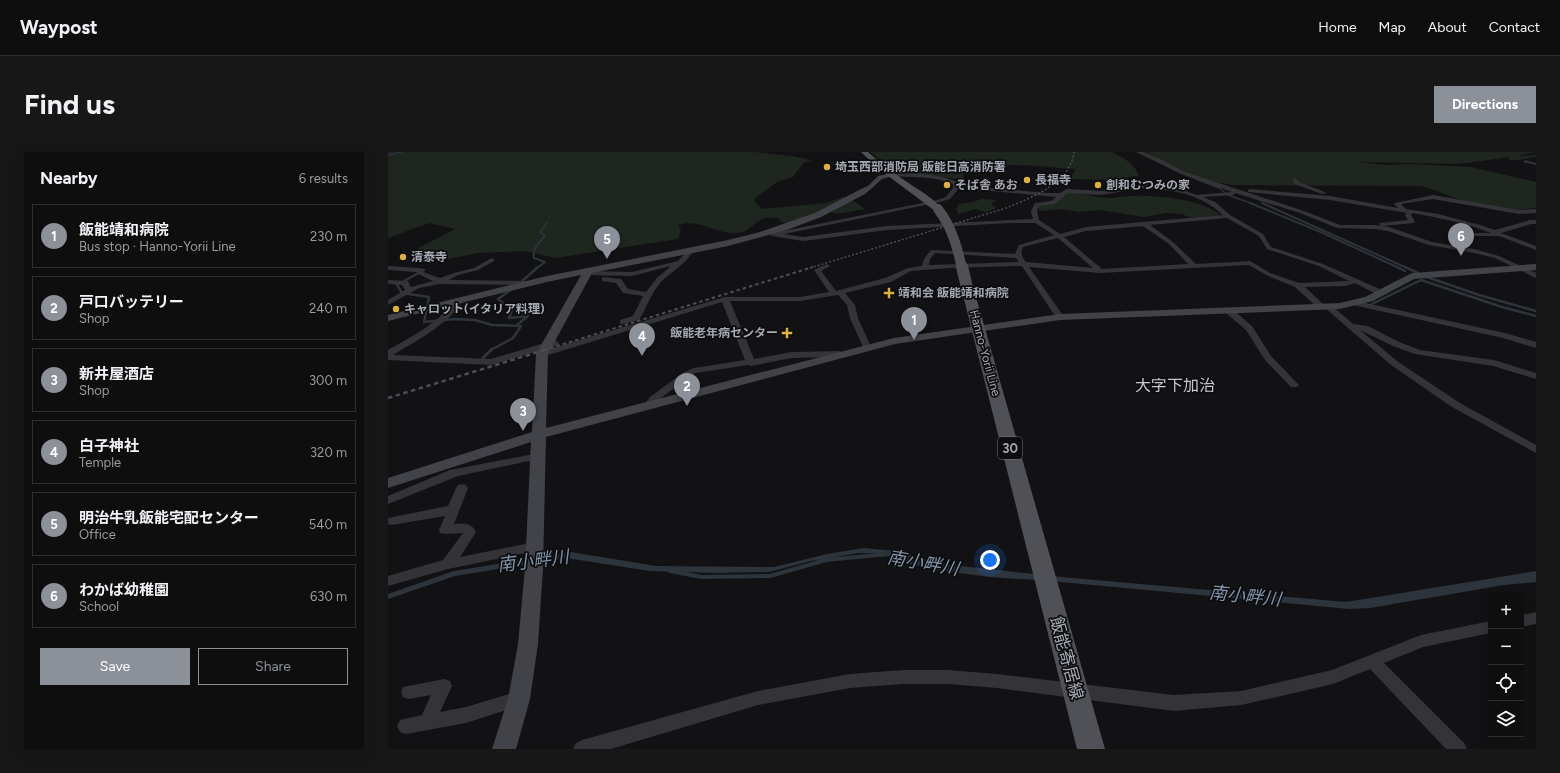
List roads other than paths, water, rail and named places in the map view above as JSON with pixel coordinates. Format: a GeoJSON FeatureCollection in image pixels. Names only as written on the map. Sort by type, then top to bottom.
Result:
{"type":"FeatureCollection","features":[{"type":"Feature","properties":{"kind":"main road","name":"Hanno-Yorii Line"},"geometry":{"type":"LineString","coordinates":[[864,152],[891,175],[934,206],[948,222],[954,236],[1045,578]]}},
{"type":"Feature","properties":{"kind":"main road","name":"飯能寄居線"},"geometry":{"type":"LineString","coordinates":[[1045,578],[1091,749]]}},
{"type":"Feature","properties":{"kind":"street"},"geometry":{"type":"LineString","coordinates":[[1138,152],[1156,158],[1164,165],[1183,173],[1302,212],[1339,227],[1375,227],[1389,229],[1436,245],[1485,254],[1536,276]]}},
{"type":"Feature","properties":{"kind":"street"},"geometry":{"type":"LineString","coordinates":[[1525,161],[1536,164]]}},
{"type":"Feature","properties":{"kind":"street"},"geometry":{"type":"LineString","coordinates":[[768,234],[818,215],[862,192],[870,187],[880,177],[891,175],[909,174],[942,179],[953,182],[957,186],[1047,195],[1061,195]]}},
{"type":"Feature","properties":{"kind":"street"},"geometry":{"type":"LineString","coordinates":[[1287,182],[1296,182],[1305,187],[1349,202]]}},
{"type":"Feature","properties":{"kind":"street"},"geometry":{"type":"LineString","coordinates":[[388,318],[529,283],[768,234],[934,206],[948,198],[957,186]]}},
{"type":"Feature","properties":{"kind":"street"},"geometry":{"type":"LineString","coordinates":[[1036,221],[1034,211],[1036,204],[1053,203],[1061,195],[1068,191],[1101,193],[1142,186],[1176,188],[1213,203],[1228,216],[1261,235],[1269,248],[1321,265],[1382,292]]}},
{"type":"Feature","properties":{"kind":"street"},"geometry":{"type":"LineString","coordinates":[[1286,193],[1301,192],[1305,187]]}},
{"type":"Feature","properties":{"kind":"street"},"geometry":{"type":"LineString","coordinates":[[1194,196],[1254,191],[1286,193],[1349,202],[1438,216],[1498,233],[1536,248]]}},
{"type":"Feature","properties":{"kind":"street"},"geometry":{"type":"LineString","coordinates":[[1375,227],[1372,225],[1412,222],[1408,211],[1397,204],[1400,202],[1433,198],[1519,212],[1536,211]]}},
{"type":"Feature","properties":{"kind":"street"},"geometry":{"type":"LineString","coordinates":[[1358,210],[1363,209],[1367,205]]}},
{"type":"Feature","properties":{"kind":"street"},"geometry":{"type":"LineString","coordinates":[[1060,317],[1018,256],[1018,251],[1021,246],[1058,235],[1086,229],[1143,223],[1200,220],[1228,216]]}},
{"type":"Feature","properties":{"kind":"street"},"geometry":{"type":"LineString","coordinates":[[768,234],[803,239],[887,228],[997,221],[1036,221],[1058,235],[1100,271]]}},
{"type":"Feature","properties":{"kind":"street"},"geometry":{"type":"LineString","coordinates":[[1474,235],[1498,233],[1530,222],[1536,222]]}},
{"type":"Feature","properties":{"kind":"street"},"geometry":{"type":"LineString","coordinates":[[1143,223],[1171,244],[1195,267]]}},
{"type":"Feature","properties":{"kind":"street"},"geometry":{"type":"LineString","coordinates":[[544,350],[636,318],[647,294],[665,274],[687,257],[690,251]]}},
{"type":"Feature","properties":{"kind":"street"},"geometry":{"type":"LineString","coordinates":[[925,267],[927,259],[933,251],[1018,256]]}},
{"type":"Feature","properties":{"kind":"street"},"geometry":{"type":"LineString","coordinates":[[390,302],[422,285],[476,269],[492,260]]}},
{"type":"Feature","properties":{"kind":"street"},"geometry":{"type":"LineString","coordinates":[[588,272],[632,274],[681,262]]}},
{"type":"Feature","properties":{"kind":"street"},"geometry":{"type":"LineString","coordinates":[[388,356],[491,362],[544,350],[725,298],[800,299],[888,280],[910,269],[925,267],[1023,264],[1100,271],[1250,263],[1268,274],[1298,285],[1394,363],[1456,405],[1536,450]]}},
{"type":"Feature","properties":{"kind":"street"},"geometry":{"type":"LineString","coordinates":[[827,266],[816,270],[850,304],[854,318],[867,347]]}},
{"type":"Feature","properties":{"kind":"street"},"geometry":{"type":"LineString","coordinates":[[388,483],[540,434],[894,341],[1060,317],[1324,307],[1356,303],[1369,299],[1406,279],[1418,275],[1536,267]]}},
{"type":"Feature","properties":{"kind":"street"},"geometry":{"type":"LineString","coordinates":[[388,268],[418,270],[420,273],[439,281],[529,283]]}},
{"type":"Feature","properties":{"kind":"street"},"geometry":{"type":"LineString","coordinates":[[504,749],[519,699],[528,644],[535,555],[544,350],[588,272]]}},
{"type":"Feature","properties":{"kind":"street"},"geometry":{"type":"LineString","coordinates":[[607,274],[604,279],[618,280],[626,290],[647,294]]}},
{"type":"Feature","properties":{"kind":"street"},"geometry":{"type":"LineString","coordinates":[[1298,285],[1345,284],[1355,281]]}},
{"type":"Feature","properties":{"kind":"street"},"geometry":{"type":"LineString","coordinates":[[388,282],[405,283],[410,291]]}},
{"type":"Feature","properties":{"kind":"street"},"geometry":{"type":"LineString","coordinates":[[725,298],[751,363]]}},
{"type":"Feature","properties":{"kind":"street"},"geometry":{"type":"LineString","coordinates":[[388,356],[440,320],[455,308],[458,301]]}},
{"type":"Feature","properties":{"kind":"street"},"geometry":{"type":"LineString","coordinates":[[1356,303],[1490,333],[1536,345]]}},
{"type":"Feature","properties":{"kind":"street"},"geometry":{"type":"LineString","coordinates":[[1229,310],[1249,328],[1268,358],[1294,385]]}},
{"type":"Feature","properties":{"kind":"street"},"geometry":{"type":"LineString","coordinates":[[1350,326],[1365,328],[1396,344],[1418,352],[1494,362],[1536,376]]}},
{"type":"Feature","properties":{"kind":"street"},"geometry":{"type":"LineString","coordinates":[[649,405],[654,399],[686,374],[694,371],[751,363],[792,355],[840,354]]}},
{"type":"Feature","properties":{"kind":"street"},"geometry":{"type":"LineString","coordinates":[[388,500],[403,496],[431,482],[456,473],[539,456]]}},
{"type":"Feature","properties":{"kind":"street"},"geometry":{"type":"LineString","coordinates":[[448,564],[470,532],[464,527],[445,530],[462,488]]}},
{"type":"Feature","properties":{"kind":"street"},"geometry":{"type":"LineString","coordinates":[[392,521],[452,510]]}},
{"type":"Feature","properties":{"kind":"street"},"geometry":{"type":"LineString","coordinates":[[388,581],[448,564],[535,555]]}},
{"type":"Feature","properties":{"kind":"street"},"geometry":{"type":"LineString","coordinates":[[1524,620],[1536,618]]}},
{"type":"Feature","properties":{"kind":"street"},"geometry":{"type":"LineString","coordinates":[[582,749],[758,698],[850,681],[903,677],[948,677],[997,681],[1174,703],[1241,698],[1333,677],[1421,641],[1488,628]]}},
{"type":"Feature","properties":{"kind":"street"},"geometry":{"type":"LineString","coordinates":[[1372,661],[1458,749]]}},
{"type":"Feature","properties":{"kind":"street"},"geometry":{"type":"LineString","coordinates":[[409,692],[444,686],[427,722]]}},
{"type":"Feature","properties":{"kind":"street"},"geometry":{"type":"LineString","coordinates":[[406,726],[466,715],[519,699]]}},
{"type":"Feature","properties":{"kind":"water"},"geometry":{"type":"Polygon","coordinates":[[[864,548],[905,552],[934,563],[1061,577],[1346,602],[1536,571],[1536,582],[1504,585],[1370,608],[1349,609],[1050,581],[989,577],[937,570],[892,554],[859,553],[811,561],[769,572],[717,573],[650,571],[566,558],[455,576],[388,599],[388,594],[454,571],[571,552],[656,566],[774,567],[827,554],[864,548]]]}},
{"type":"Feature","properties":{"kind":"waterway"},"geometry":{"type":"LineString","coordinates":[[388,155],[402,152]]}},
{"type":"Feature","properties":{"kind":"waterway"},"geometry":{"type":"LineString","coordinates":[[1196,179],[1219,188],[1228,195],[1253,204]]}},
{"type":"Feature","properties":{"kind":"waterway"},"geometry":{"type":"LineString","coordinates":[[1250,203],[1323,233],[1399,268]]}},
{"type":"Feature","properties":{"kind":"waterway"},"geometry":{"type":"LineString","coordinates":[[1262,203],[1407,268]]}},
{"type":"Feature","properties":{"kind":"waterway"},"geometry":{"type":"LineString","coordinates":[[537,268],[545,262],[534,258],[534,252],[536,246],[545,236],[540,232],[547,223]]}},
{"type":"Feature","properties":{"kind":"waterway"},"geometry":{"type":"LineString","coordinates":[[520,283],[538,267]]}},
{"type":"Feature","properties":{"kind":"waterway"},"geometry":{"type":"LineString","coordinates":[[1405,267],[1418,273]]}},
{"type":"Feature","properties":{"kind":"waterway"},"geometry":{"type":"LineString","coordinates":[[1399,268],[1405,271]]}},
{"type":"Feature","properties":{"kind":"waterway"},"geometry":{"type":"LineString","coordinates":[[415,269],[424,270],[397,285],[402,293],[429,297],[424,322],[455,319],[475,320],[492,325],[521,326],[513,338],[491,350]]}},
{"type":"Feature","properties":{"kind":"waterway"},"geometry":{"type":"LineString","coordinates":[[1427,277],[1479,295],[1536,311]]}},
{"type":"Feature","properties":{"kind":"waterway"},"geometry":{"type":"LineString","coordinates":[[1372,304],[1421,280],[1502,307],[1536,316]]}},
{"type":"Feature","properties":{"kind":"waterway"},"geometry":{"type":"LineString","coordinates":[[512,289],[498,299],[512,310],[509,318],[528,316],[518,324]]}},
{"type":"Feature","properties":{"kind":"waterway"},"geometry":{"type":"LineString","coordinates":[[483,358],[491,350]]}},
{"type":"Feature","properties":{"kind":"waterway","name":"南小畔川"},"geometry":{"type":"LineString","coordinates":[[670,571],[701,577],[770,576],[826,560],[888,554],[914,563],[927,565]]}},
{"type":"Feature","properties":{"kind":"railway"},"geometry":{"type":"LineString","coordinates":[[810,268],[1006,208],[1027,199],[1058,181],[1071,163],[1074,152]]}},
{"type":"Feature","properties":{"kind":"railway"},"geometry":{"type":"LineString","coordinates":[[544,350],[813,267]]}},
{"type":"Feature","properties":{"kind":"railway"},"geometry":{"type":"LineString","coordinates":[[388,398],[548,349]]}},
{"type":"Feature","properties":{"kind":"place","name":"埼玉西部消防局 飯能日高消防署"},"geometry":{"type":"Point","coordinates":[827,167]}},
{"type":"Feature","properties":{"kind":"place","name":"長福寺"},"geometry":{"type":"Point","coordinates":[1027,180]}},
{"type":"Feature","properties":{"kind":"place","name":"そば舎 あお"},"geometry":{"type":"Point","coordinates":[947,185]}},
{"type":"Feature","properties":{"kind":"place","name":"創和むつみの家"},"geometry":{"type":"Point","coordinates":[1098,185]}},
{"type":"Feature","properties":{"kind":"place","name":"わかば幼稚園"},"geometry":{"type":"Point","coordinates":[1461,256]}},
{"type":"Feature","properties":{"kind":"place","name":"清泰寺"},"geometry":{"type":"Point","coordinates":[403,257]}},
{"type":"Feature","properties":{"kind":"place","name":"明治牛乳飯能宅配センター"},"geometry":{"type":"Point","coordinates":[607,259]}},
{"type":"Feature","properties":{"kind":"place","name":"靖和会 飯能靖和病院"},"geometry":{"type":"Point","coordinates":[889,293]}},
{"type":"Feature","properties":{"kind":"place","name":"キャロット(イタリア料理)"},"geometry":{"type":"Point","coordinates":[396,309]}},
{"type":"Feature","properties":{"kind":"place","name":"飯能老年病センター"},"geometry":{"type":"Point","coordinates":[787,333]}},
{"type":"Feature","properties":{"kind":"place","name":"飯能靖和病院"},"geometry":{"type":"Point","coordinates":[914,340]}},
{"type":"Feature","properties":{"kind":"place","name":"白子神社"},"geometry":{"type":"Point","coordinates":[642,356]}},
{"type":"Feature","properties":{"kind":"place","name":"戸口バッテリー"},"geometry":{"type":"Point","coordinates":[687,406]}},
{"type":"Feature","properties":{"kind":"place","name":"新井屋酒店"},"geometry":{"type":"Point","coordinates":[523,431]}},
{"type":"Feature","properties":{"kind":"district","name":"大字下加治"},"geometry":{"type":"Point","coordinates":[1175,385]}}]}
